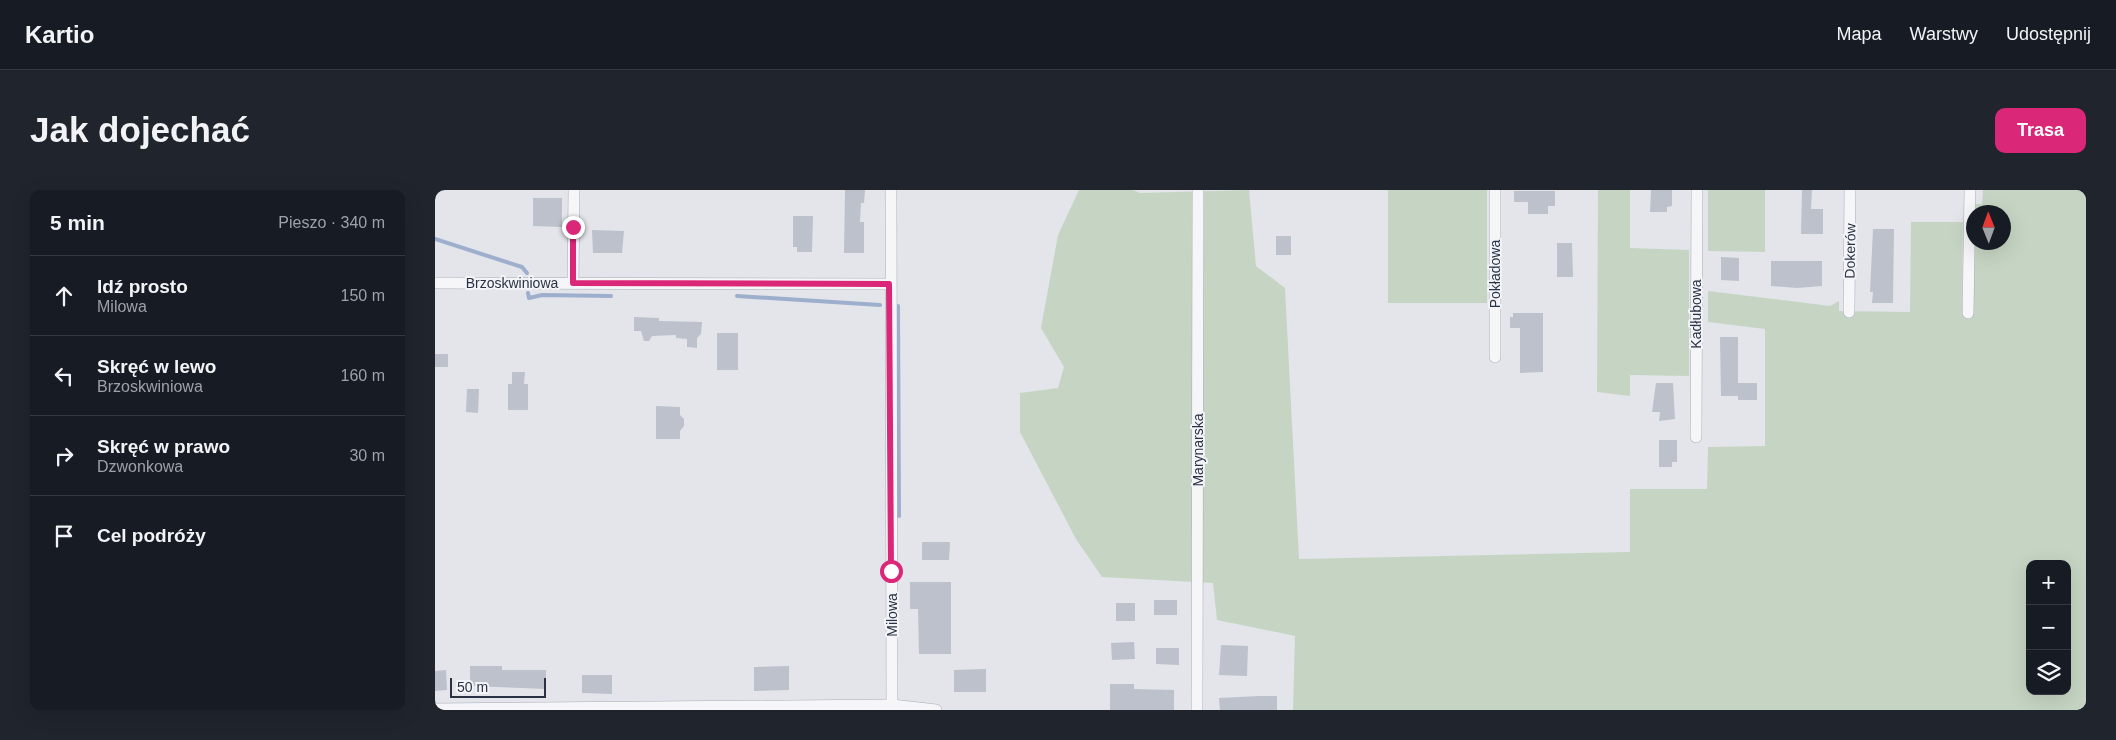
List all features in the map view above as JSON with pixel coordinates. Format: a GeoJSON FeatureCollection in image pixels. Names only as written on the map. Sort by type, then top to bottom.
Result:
{"type":"FeatureCollection","features":[{"type":"Feature","properties":{"kind":"street"},"geometry":{"type":"LineString","coordinates":[[573,283],[574,190]]}},
{"type":"Feature","properties":{"kind":"street","name":"Milowa"},"geometry":{"type":"LineString","coordinates":[[891,190],[889,284],[892,707]]}},
{"type":"Feature","properties":{"kind":"street","name":"Marynarska"},"geometry":{"type":"LineString","coordinates":[[1197,710],[1198,190]]}},
{"type":"Feature","properties":{"kind":"street","name":"Pokładowa"},"geometry":{"type":"LineString","coordinates":[[1495,190],[1495,357]]}},
{"type":"Feature","properties":{"kind":"street","name":"Kadłubowa"},"geometry":{"type":"LineString","coordinates":[[1696,437],[1697,190]]}},
{"type":"Feature","properties":{"kind":"street","name":"Dokerów"},"geometry":{"type":"LineString","coordinates":[[1849,312],[1850,190]]}},
{"type":"Feature","properties":{"kind":"street"},"geometry":{"type":"LineString","coordinates":[[1968,313],[1970,190]]}},
{"type":"Feature","properties":{"kind":"street","name":"Brzoskwiniowa"},"geometry":{"type":"LineString","coordinates":[[435,283],[889,284]]}},
{"type":"Feature","properties":{"kind":"street"},"geometry":{"type":"LineString","coordinates":[[435,709],[892,707],[936,710]]}},
{"type":"Feature","properties":{"kind":"green space"},"geometry":{"type":"Polygon","coordinates":[[[1079,190],[1133,190],[1140,193],[1249,190],[1256,266],[1285,288],[1299,559],[1630,552],[1630,489],[1707,489],[1708,447],[1765,446],[1765,329],[1708,322],[1708,291],[1830,306],[1839,301],[1839,311],[1910,312],[1911,222],[1963,222],[1962,307],[1971,308],[1972,250],[2011,250],[2011,205],[1973,205],[1982,204],[1983,190],[2086,190],[2086,710],[1293,710],[1295,636],[1217,620],[1213,583],[1102,577],[1076,539],[1020,432],[1020,393],[1058,388],[1064,367],[1041,328],[1058,235],[1079,190]]]}},
{"type":"Feature","properties":{"kind":"green space"},"geometry":{"type":"Polygon","coordinates":[[[1388,190],[1487,190],[1487,303],[1388,303],[1388,190]]]}},
{"type":"Feature","properties":{"kind":"green space"},"geometry":{"type":"Polygon","coordinates":[[[1598,190],[1630,190],[1630,248],[1689,250],[1689,376],[1630,375],[1630,396],[1597,392],[1598,190]]]}},
{"type":"Feature","properties":{"kind":"green space"},"geometry":{"type":"Polygon","coordinates":[[[1708,190],[1765,190],[1765,252],[1708,251],[1708,190]]]}},
{"type":"Feature","properties":{"kind":"building"},"geometry":{"type":"Polygon","coordinates":[[[845,190],[865,190],[864,203],[861,203],[860,222],[864,222],[864,253],[844,253],[845,190]]]}},
{"type":"Feature","properties":{"kind":"building"},"geometry":{"type":"Polygon","coordinates":[[[1651,190],[1672,190],[1672,206],[1667,207],[1667,212],[1650,212],[1651,190]]]}},
{"type":"Feature","properties":{"kind":"building"},"geometry":{"type":"Polygon","coordinates":[[[1802,190],[1812,190],[1811,209],[1823,209],[1823,234],[1801,234],[1802,190]]]}},
{"type":"Feature","properties":{"kind":"building"},"geometry":{"type":"Polygon","coordinates":[[[1514,191],[1555,191],[1555,206],[1548,206],[1548,214],[1528,214],[1528,202],[1514,202],[1514,191]]]}},
{"type":"Feature","properties":{"kind":"building"},"geometry":{"type":"Polygon","coordinates":[[[533,198],[562,198],[562,227],[533,226],[533,198]]]}},
{"type":"Feature","properties":{"kind":"building"},"geometry":{"type":"Polygon","coordinates":[[[793,216],[813,216],[812,252],[797,252],[797,247],[793,247],[793,216]]]}},
{"type":"Feature","properties":{"kind":"building"},"geometry":{"type":"Polygon","coordinates":[[[1873,229],[1894,229],[1893,303],[1872,303],[1873,292],[1870,292],[1873,229]]]}},
{"type":"Feature","properties":{"kind":"building"},"geometry":{"type":"Polygon","coordinates":[[[592,230],[624,231],[622,253],[593,253],[592,230]]]}},
{"type":"Feature","properties":{"kind":"building"},"geometry":{"type":"Polygon","coordinates":[[[1276,236],[1291,236],[1291,255],[1276,255],[1276,236]]]}},
{"type":"Feature","properties":{"kind":"building"},"geometry":{"type":"Polygon","coordinates":[[[1557,243],[1572,243],[1573,277],[1557,277],[1557,243]]]}},
{"type":"Feature","properties":{"kind":"building"},"geometry":{"type":"Polygon","coordinates":[[[1721,257],[1739,258],[1739,281],[1721,280],[1721,257]]]}},
{"type":"Feature","properties":{"kind":"building"},"geometry":{"type":"Polygon","coordinates":[[[1771,261],[1822,261],[1822,286],[1797,288],[1771,286],[1771,261]]]}},
{"type":"Feature","properties":{"kind":"building"},"geometry":{"type":"Polygon","coordinates":[[[1513,313],[1543,313],[1543,372],[1520,373],[1520,328],[1510,328],[1510,317],[1513,317],[1513,313]]]}},
{"type":"Feature","properties":{"kind":"building"},"geometry":{"type":"Polygon","coordinates":[[[634,317],[659,318],[659,321],[702,322],[701,334],[697,338],[697,348],[687,347],[687,339],[676,338],[676,335],[652,336],[649,341],[644,341],[641,331],[634,331],[634,317]]]}},
{"type":"Feature","properties":{"kind":"building"},"geometry":{"type":"Polygon","coordinates":[[[717,333],[738,333],[738,370],[717,370],[717,333]]]}},
{"type":"Feature","properties":{"kind":"building"},"geometry":{"type":"Polygon","coordinates":[[[1720,337],[1738,337],[1738,383],[1757,383],[1757,400],[1738,400],[1738,396],[1721,396],[1720,337]]]}},
{"type":"Feature","properties":{"kind":"building"},"geometry":{"type":"Polygon","coordinates":[[[435,354],[448,354],[448,367],[435,367],[435,354]]]}},
{"type":"Feature","properties":{"kind":"building"},"geometry":{"type":"Polygon","coordinates":[[[512,372],[525,372],[524,384],[528,384],[528,410],[508,410],[508,384],[512,384],[512,372]]]}},
{"type":"Feature","properties":{"kind":"building"},"geometry":{"type":"Polygon","coordinates":[[[1656,383],[1673,383],[1675,419],[1659,421],[1660,412],[1652,412],[1656,383]]]}},
{"type":"Feature","properties":{"kind":"building"},"geometry":{"type":"Polygon","coordinates":[[[467,389],[479,389],[478,413],[466,412],[467,389]]]}},
{"type":"Feature","properties":{"kind":"building"},"geometry":{"type":"Polygon","coordinates":[[[656,406],[680,407],[680,415],[684,419],[684,426],[680,431],[680,439],[656,439],[656,406]]]}},
{"type":"Feature","properties":{"kind":"building"},"geometry":{"type":"Polygon","coordinates":[[[1659,440],[1677,440],[1677,462],[1672,462],[1672,467],[1659,467],[1659,440]]]}},
{"type":"Feature","properties":{"kind":"building"},"geometry":{"type":"Polygon","coordinates":[[[922,542],[950,542],[949,560],[922,560],[922,542]]]}},
{"type":"Feature","properties":{"kind":"building"},"geometry":{"type":"Polygon","coordinates":[[[910,582],[951,582],[951,654],[919,654],[918,609],[910,609],[910,582]]]}},
{"type":"Feature","properties":{"kind":"building"},"geometry":{"type":"Polygon","coordinates":[[[1154,600],[1177,600],[1177,615],[1154,615],[1154,600]]]}},
{"type":"Feature","properties":{"kind":"building"},"geometry":{"type":"Polygon","coordinates":[[[1116,603],[1135,603],[1135,621],[1116,621],[1116,603]]]}},
{"type":"Feature","properties":{"kind":"building"},"geometry":{"type":"Polygon","coordinates":[[[1134,642],[1135,659],[1112,660],[1111,643],[1134,642]]]}},
{"type":"Feature","properties":{"kind":"building"},"geometry":{"type":"Polygon","coordinates":[[[1221,645],[1248,646],[1247,676],[1219,675],[1221,645]]]}},
{"type":"Feature","properties":{"kind":"building"},"geometry":{"type":"Polygon","coordinates":[[[1156,648],[1179,648],[1179,665],[1156,664],[1156,648]]]}},
{"type":"Feature","properties":{"kind":"building"},"geometry":{"type":"Polygon","coordinates":[[[470,666],[502,666],[502,670],[546,670],[546,689],[470,686],[470,666]]]}},
{"type":"Feature","properties":{"kind":"building"},"geometry":{"type":"Polygon","coordinates":[[[789,666],[789,690],[754,691],[754,667],[789,666]]]}},
{"type":"Feature","properties":{"kind":"building"},"geometry":{"type":"Polygon","coordinates":[[[986,669],[986,692],[954,692],[954,670],[986,669]]]}},
{"type":"Feature","properties":{"kind":"building"},"geometry":{"type":"Polygon","coordinates":[[[446,670],[447,690],[435,691],[435,671],[446,670]]]}},
{"type":"Feature","properties":{"kind":"building"},"geometry":{"type":"Polygon","coordinates":[[[582,675],[612,675],[612,694],[582,693],[582,675]]]}},
{"type":"Feature","properties":{"kind":"building"},"geometry":{"type":"Polygon","coordinates":[[[1110,684],[1134,684],[1134,689],[1174,690],[1174,710],[1110,710],[1110,684]]]}},
{"type":"Feature","properties":{"kind":"building"},"geometry":{"type":"Polygon","coordinates":[[[1277,696],[1277,710],[1220,710],[1219,698],[1277,696]]]}},
{"type":"Feature","properties":{"kind":"waterway"},"geometry":{"type":"LineString","coordinates":[[435,239],[522,267],[527,273]]}},
{"type":"Feature","properties":{"kind":"waterway"},"geometry":{"type":"LineString","coordinates":[[528,293],[529,298],[542,295],[611,296]]}},
{"type":"Feature","properties":{"kind":"waterway"},"geometry":{"type":"LineString","coordinates":[[737,296],[880,305]]}},
{"type":"Feature","properties":{"kind":"waterway"},"geometry":{"type":"LineString","coordinates":[[898,306],[899,516]]}},
{"type":"Feature","properties":{"kind":"route"},"geometry":{"type":"LineString","coordinates":[[573,227],[573,283],[889,284],[891,571]]}}]}
